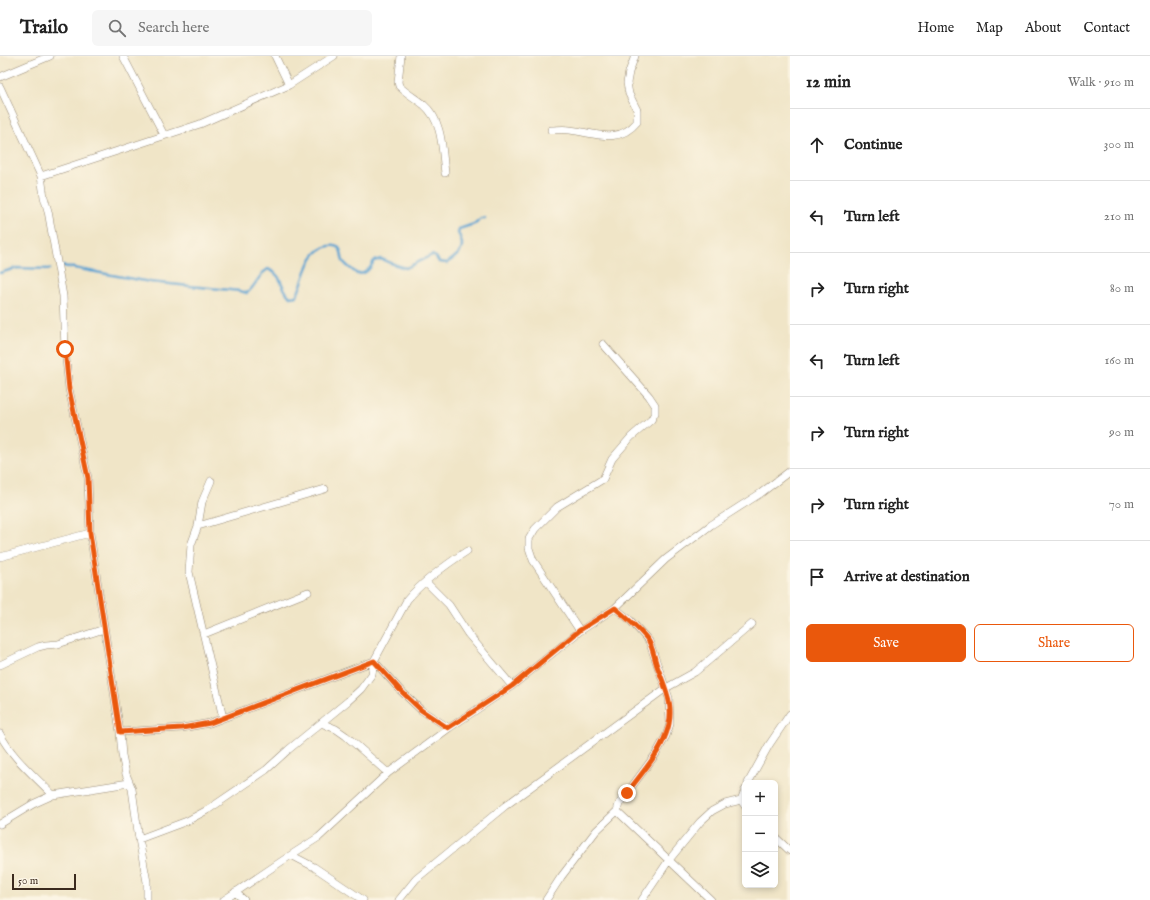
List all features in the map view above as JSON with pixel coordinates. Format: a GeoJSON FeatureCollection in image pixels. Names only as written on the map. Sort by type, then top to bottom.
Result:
{"type":"FeatureCollection","features":[{"type":"Feature","properties":{"kind":"street"},"geometry":{"type":"LineString","coordinates":[[0,77],[50,56]]}},
{"type":"Feature","properties":{"kind":"street"},"geometry":{"type":"LineString","coordinates":[[123,56],[164,135]]}},
{"type":"Feature","properties":{"kind":"street"},"geometry":{"type":"LineString","coordinates":[[275,56],[289,85]]}},
{"type":"Feature","properties":{"kind":"street"},"geometry":{"type":"LineString","coordinates":[[42,176],[200,124],[289,85],[334,56]]}},
{"type":"Feature","properties":{"kind":"street"},"geometry":{"type":"LineString","coordinates":[[401,56],[398,86],[425,106],[438,125],[445,173]]}},
{"type":"Feature","properties":{"kind":"street"},"geometry":{"type":"LineString","coordinates":[[551,130],[571,130],[615,136],[632,129],[637,122],[637,110],[629,94],[627,84],[629,72],[635,56]]}},
{"type":"Feature","properties":{"kind":"street"},"geometry":{"type":"LineString","coordinates":[[0,87],[2,101],[42,176],[44,197],[48,211],[63,296],[65,349],[69,389],[88,478],[90,533],[120,732],[122,755],[132,789],[139,839],[148,882],[148,900]]}},
{"type":"Feature","properties":{"kind":"street"},"geometry":{"type":"LineString","coordinates":[[580,630],[533,560],[529,548],[529,539],[535,529],[557,508],[603,479],[612,459],[631,437],[651,420],[656,413],[655,405],[649,396],[602,344]]}},
{"type":"Feature","properties":{"kind":"street"},"geometry":{"type":"LineString","coordinates":[[224,900],[319,837],[388,773],[448,728],[512,686],[580,630],[615,608],[666,559],[711,525],[790,471]]}},
{"type":"Feature","properties":{"kind":"street"},"geometry":{"type":"LineString","coordinates":[[211,481],[202,502],[198,526],[191,545],[189,572],[223,718]]}},
{"type":"Feature","properties":{"kind":"street"},"geometry":{"type":"LineString","coordinates":[[198,526],[325,490]]}},
{"type":"Feature","properties":{"kind":"street"},"geometry":{"type":"LineString","coordinates":[[0,557],[90,533]]}},
{"type":"Feature","properties":{"kind":"street"},"geometry":{"type":"LineString","coordinates":[[139,839],[187,821],[210,809],[266,770],[362,689],[372,674],[374,661],[407,600],[414,591],[448,563],[467,551]]}},
{"type":"Feature","properties":{"kind":"street"},"geometry":{"type":"LineString","coordinates":[[426,582],[449,606],[468,634],[512,686]]}},
{"type":"Feature","properties":{"kind":"street"},"geometry":{"type":"LineString","coordinates":[[204,634],[308,592]]}},
{"type":"Feature","properties":{"kind":"street"},"geometry":{"type":"LineString","coordinates":[[546,900],[561,877],[596,831],[617,811],[623,798],[656,754],[666,736],[670,724],[670,711],[666,688],[649,641],[630,620],[615,608]]}},
{"type":"Feature","properties":{"kind":"street"},"geometry":{"type":"LineString","coordinates":[[398,900],[416,879],[505,806],[666,688],[695,672],[752,624]]}},
{"type":"Feature","properties":{"kind":"street"},"geometry":{"type":"LineString","coordinates":[[0,665],[38,647],[65,642],[104,629]]}},
{"type":"Feature","properties":{"kind":"street"},"geometry":{"type":"LineString","coordinates":[[120,732],[182,728],[210,723],[374,661]]}},
{"type":"Feature","properties":{"kind":"street"},"geometry":{"type":"LineString","coordinates":[[374,661],[400,690],[421,710],[448,728]]}},
{"type":"Feature","properties":{"kind":"street"},"geometry":{"type":"LineString","coordinates":[[750,780],[769,745],[790,714]]}},
{"type":"Feature","properties":{"kind":"street"},"geometry":{"type":"LineString","coordinates":[[321,723],[336,729],[346,736],[388,773]]}},
{"type":"Feature","properties":{"kind":"street"},"geometry":{"type":"LineString","coordinates":[[0,734],[4,742],[24,765],[54,795]]}},
{"type":"Feature","properties":{"kind":"street"},"geometry":{"type":"LineString","coordinates":[[0,824],[33,804],[54,795],[129,783]]}},
{"type":"Feature","properties":{"kind":"street"},"geometry":{"type":"LineString","coordinates":[[642,900],[669,860],[700,822],[712,811],[725,804],[742,803]]}},
{"type":"Feature","properties":{"kind":"street"},"geometry":{"type":"LineString","coordinates":[[617,811],[711,900]]}},
{"type":"Feature","properties":{"kind":"street"},"geometry":{"type":"LineString","coordinates":[[778,840],[790,852]]}},
{"type":"Feature","properties":{"kind":"street"},"geometry":{"type":"LineString","coordinates":[[291,855],[314,867],[363,900]]}},
{"type":"Feature","properties":{"kind":"street"},"geometry":{"type":"LineString","coordinates":[[235,892],[244,900]]}},
{"type":"Feature","properties":{"kind":"waterway"},"geometry":{"type":"LineString","coordinates":[[63,266],[150,282],[247,293],[262,274],[268,269],[276,274],[290,297],[296,296],[311,260],[321,249],[329,246],[338,247],[341,250],[343,261],[357,274],[365,272],[374,261],[381,259],[406,268],[432,255],[436,257],[439,262],[447,263],[461,251],[462,243],[458,233],[459,229],[474,224],[481,218],[485,218]]}},
{"type":"Feature","properties":{"kind":"waterway"},"geometry":{"type":"LineString","coordinates":[[0,273],[16,268],[50,269]]}},
{"type":"Feature","properties":{"kind":"route"},"geometry":{"type":"LineString","coordinates":[[65,349],[69,389],[88,478],[90,533],[120,732],[182,728],[210,723],[374,661],[400,690],[421,710],[448,728],[512,686],[580,630],[615,608],[630,620],[649,641],[666,688],[669,698],[670,711],[670,724],[666,736],[656,754],[627,793]]}}]}
